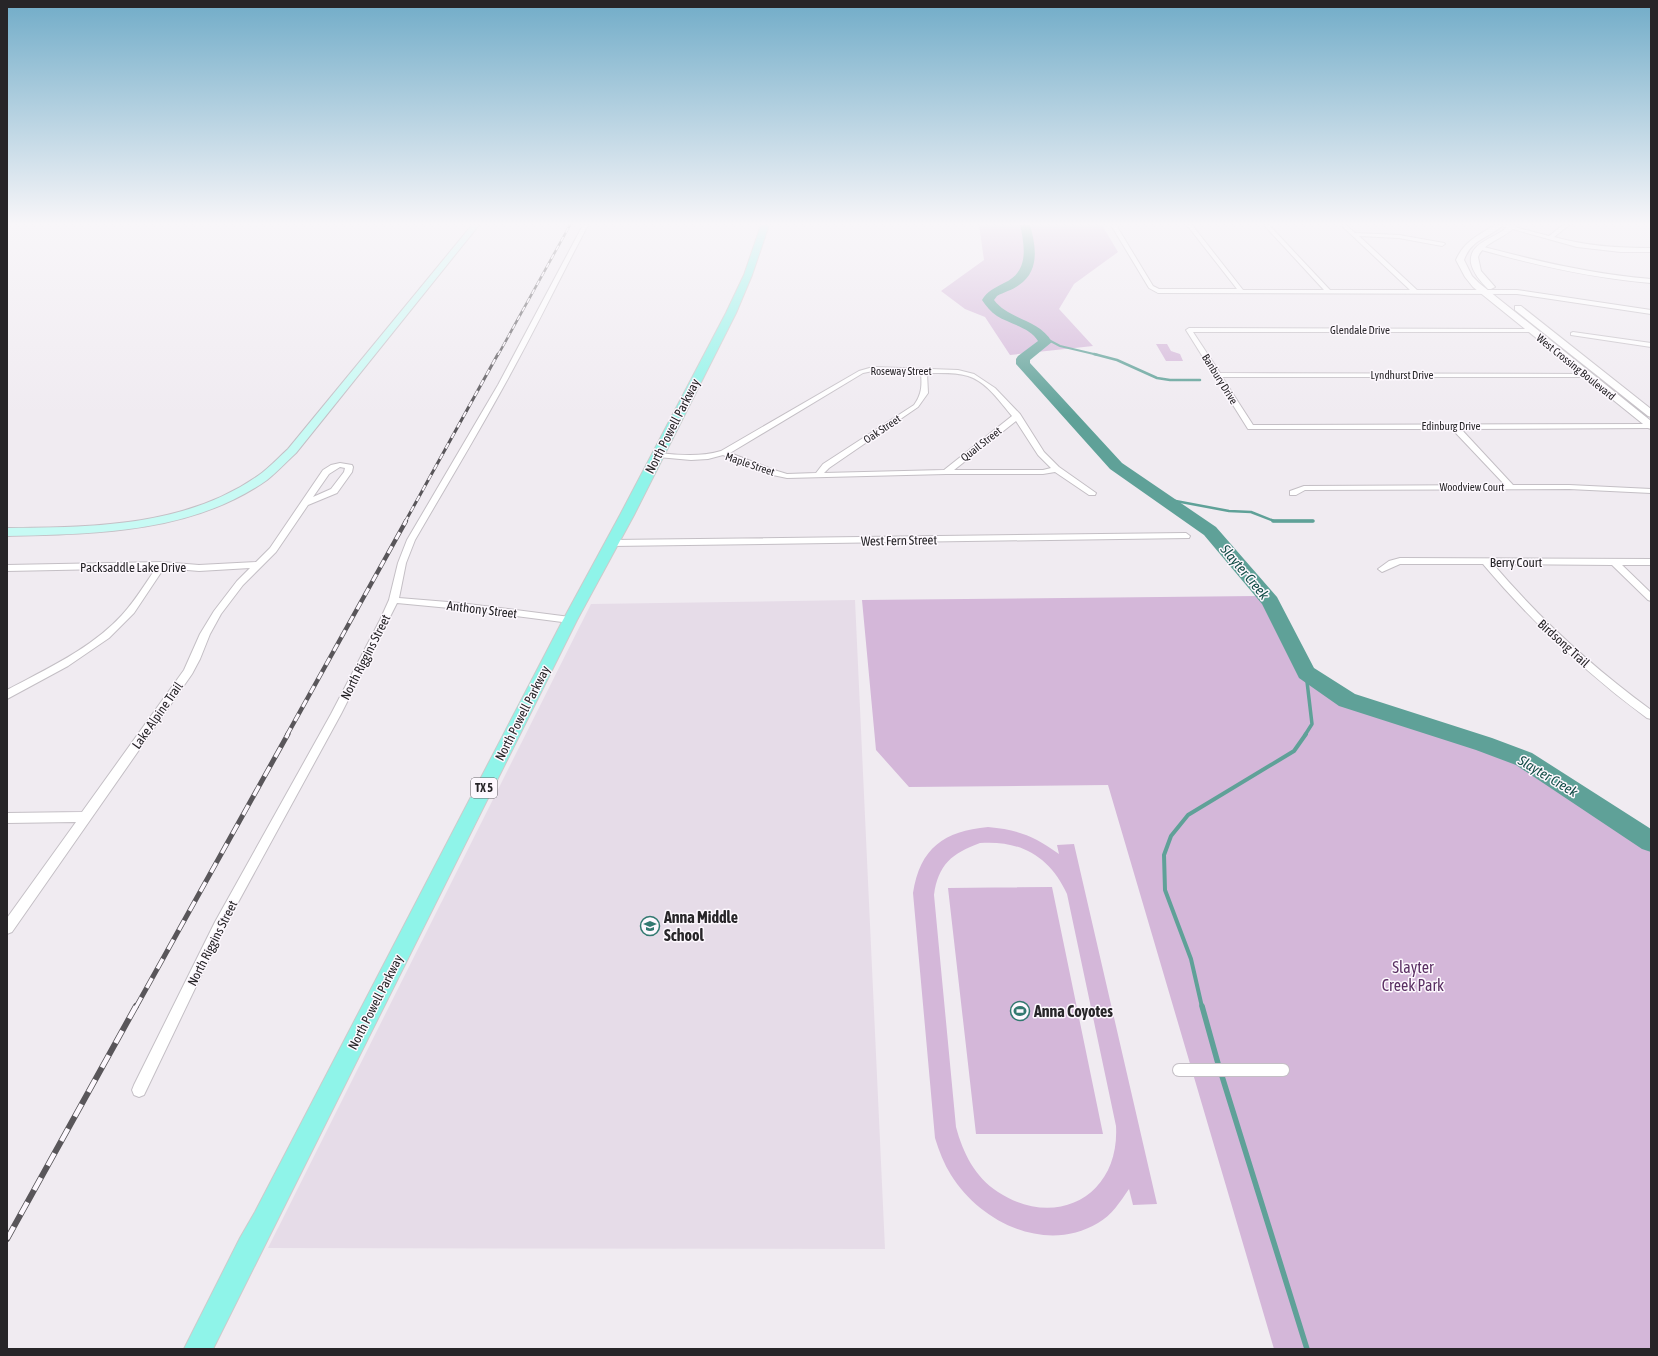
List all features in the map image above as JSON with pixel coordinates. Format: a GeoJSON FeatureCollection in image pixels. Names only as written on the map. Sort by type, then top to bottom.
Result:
{"type":"FeatureCollection","features":[{"type":"Feature","properties":{"kind":"main road"},"geometry":{"type":"LineString","coordinates":[[7,532],[91,530],[140,525],[195,511],[245,488],[274,468],[288,455],[424,288]]}},
{"type":"Feature","properties":{"kind":"main road","name":"North Powell Parkway"},"geometry":{"type":"LineString","coordinates":[[198,1349],[570,620],[658,455],[742,288]]}},
{"type":"Feature","properties":{"kind":"street","name":"North Riggins Street"},"geometry":{"type":"LineString","coordinates":[[140,1090],[220,926],[336,714],[394,600],[402,563],[411,540],[502,385],[553,288]]}},
{"type":"Feature","properties":{"kind":"street"},"geometry":{"type":"LineString","coordinates":[[1153,288],[1154,290],[1165,292],[1534,293],[1651,312]]}},
{"type":"Feature","properties":{"kind":"street"},"geometry":{"type":"LineString","coordinates":[[1239,288],[1242,292]]}},
{"type":"Feature","properties":{"kind":"street"},"geometry":{"type":"LineString","coordinates":[[1326,288],[1329,292]]}},
{"type":"Feature","properties":{"kind":"street"},"geometry":{"type":"LineString","coordinates":[[1412,288],[1416,292]]}},
{"type":"Feature","properties":{"kind":"street","name":"West Crossing Boulevard"},"geometry":{"type":"LineString","coordinates":[[1480,288],[1530,330],[1651,426]]}},
{"type":"Feature","properties":{"kind":"street","name":"West Crossing Boulevard"},"geometry":{"type":"LineString","coordinates":[[1493,288],[1651,414]]}},
{"type":"Feature","properties":{"kind":"street","name":"Glendale Drive"},"geometry":{"type":"LineString","coordinates":[[1189,330],[1530,330]]}},
{"type":"Feature","properties":{"kind":"street","name":"Banbury Drive"},"geometry":{"type":"LineString","coordinates":[[1189,330],[1250,427]]}},
{"type":"Feature","properties":{"kind":"street"},"geometry":{"type":"LineString","coordinates":[[1574,334],[1651,345]]}},
{"type":"Feature","properties":{"kind":"street","name":"Roseway Street"},"geometry":{"type":"LineString","coordinates":[[724,453],[861,372],[873,369],[958,372],[972,375],[993,389],[1017,416],[1041,453],[1056,469],[1092,493]]}},
{"type":"Feature","properties":{"kind":"street","name":"Oak Street"},"geometry":{"type":"LineString","coordinates":[[818,475],[826,466],[916,406],[923,398],[925,392],[924,371]]}},
{"type":"Feature","properties":{"kind":"street","name":"Lyndhurst Drive"},"geometry":{"type":"LineString","coordinates":[[1218,375],[1586,375]]}},
{"type":"Feature","properties":{"kind":"street","name":"Quail Street"},"geometry":{"type":"LineString","coordinates":[[946,472],[1017,416]]}},
{"type":"Feature","properties":{"kind":"street"},"geometry":{"type":"LineString","coordinates":[[1454,426],[1511,487]]}},
{"type":"Feature","properties":{"kind":"street","name":"Edinburg Drive"},"geometry":{"type":"LineString","coordinates":[[1250,427],[1651,426]]}},
{"type":"Feature","properties":{"kind":"street","name":"Maple Street"},"geometry":{"type":"LineString","coordinates":[[658,455],[691,458],[708,457],[724,453],[771,472],[787,476],[818,475]]}},
{"type":"Feature","properties":{"kind":"street","name":"Lake Alpine Trail"},"geometry":{"type":"LineString","coordinates":[[7,928],[188,672],[205,634],[217,612],[240,583],[272,550],[305,503],[329,469],[341,465],[349,467],[348,472],[334,491],[305,503]]}},
{"type":"Feature","properties":{"kind":"street"},"geometry":{"type":"LineString","coordinates":[[818,475],[946,472],[1042,472],[1056,469]]}},
{"type":"Feature","properties":{"kind":"street","name":"Woodview Court"},"geometry":{"type":"LineString","coordinates":[[1293,493],[1308,488],[1511,487],[1570,487],[1651,492]]}},
{"type":"Feature","properties":{"kind":"street","name":"West Fern Street"},"geometry":{"type":"LineString","coordinates":[[612,543],[1186,536]]}},
{"type":"Feature","properties":{"kind":"street","name":"Berry Court"},"geometry":{"type":"LineString","coordinates":[[1382,568],[1396,562],[1651,562]]}},
{"type":"Feature","properties":{"kind":"street","name":"Birdsong Trail"},"geometry":{"type":"LineString","coordinates":[[1486,562],[1521,604],[1559,640],[1613,686],[1651,715]]}},
{"type":"Feature","properties":{"kind":"street"},"geometry":{"type":"LineString","coordinates":[[1614,562],[1651,598]]}},
{"type":"Feature","properties":{"kind":"street","name":"Packsaddle Lake Drive"},"geometry":{"type":"LineString","coordinates":[[7,568],[162,565],[200,568],[242,567],[259,564]]}},
{"type":"Feature","properties":{"kind":"street"},"geometry":{"type":"LineString","coordinates":[[7,696],[78,655],[102,639],[119,624],[133,608],[162,565]]}},
{"type":"Feature","properties":{"kind":"street","name":"Anthony Street"},"geometry":{"type":"LineString","coordinates":[[394,600],[460,606],[570,620]]}},
{"type":"Feature","properties":{"kind":"street"},"geometry":{"type":"LineString","coordinates":[[7,818],[85,817]]}},
{"type":"Feature","properties":{"kind":"street"},"geometry":{"type":"LineString","coordinates":[[1179,1070],[1283,1070]]}},
{"type":"Feature","properties":{"kind":"shaded area","name":"Anna Middle School"},"geometry":{"type":"Polygon","coordinates":[[[855,600],[885,1249],[268,1248],[591,604],[855,600]]]}},
{"type":"Feature","properties":{"kind":"green space"},"geometry":{"type":"Polygon","coordinates":[[[945,288],[1071,288],[1059,309],[1093,346],[1010,355],[985,317],[965,309],[941,291],[945,288]]]}},
{"type":"Feature","properties":{"kind":"green space"},"geometry":{"type":"Polygon","coordinates":[[[1156,344],[1167,344],[1171,351],[1180,354],[1183,361],[1166,361],[1156,344]]]}},
{"type":"Feature","properties":{"kind":"green space","name":"Slayter Creek Park"},"geometry":{"type":"Polygon","coordinates":[[[1257,596],[1326,696],[1514,757],[1651,848],[1651,1349],[1274,1349],[1108,785],[909,787],[876,750],[862,600],[1257,596]]]}},
{"type":"Feature","properties":{"kind":"green space"},"geometry":{"type":"Polygon","coordinates":[[[988,827],[1017,832],[1034,838],[1059,854],[1057,845],[1074,844],[1157,1204],[1133,1205],[1129,1189],[1112,1212],[1098,1223],[1078,1232],[1057,1235],[1037,1234],[1016,1229],[979,1207],[964,1192],[946,1166],[935,1138],[913,893],[916,877],[921,864],[928,853],[947,838],[972,829],[988,827]],[[980,843],[954,856],[943,868],[936,885],[934,895],[956,1127],[966,1155],[976,1172],[998,1192],[1020,1203],[1041,1208],[1062,1206],[1080,1200],[1096,1188],[1107,1171],[1114,1150],[1116,1126],[1067,894],[1052,870],[1043,861],[1021,848],[1008,844],[980,843]]]}},
{"type":"Feature","properties":{"kind":"green space","name":"Anna Coyotes"},"geometry":{"type":"Polygon","coordinates":[[[1052,887],[1103,1134],[976,1134],[948,888],[1052,887]]]}},
{"type":"Feature","properties":{"kind":"waterway","name":"Slayter Creek"},"geometry":{"type":"LineString","coordinates":[[1004,288],[990,296],[988,300],[993,307],[1035,331],[1042,336],[1045,342],[1023,359],[1023,364],[1116,466],[1210,531],[1270,601],[1306,673],[1347,700],[1484,744],[1524,759],[1651,842]]}},
{"type":"Feature","properties":{"kind":"waterway"},"geometry":{"type":"LineString","coordinates":[[1043,337],[1060,346],[1096,355]]}},
{"type":"Feature","properties":{"kind":"waterway"},"geometry":{"type":"LineString","coordinates":[[1096,355],[1117,360],[1157,378],[1170,380],[1200,380]]}},
{"type":"Feature","properties":{"kind":"waterway"},"geometry":{"type":"LineString","coordinates":[[1165,499],[1229,511],[1251,512],[1274,521]]}},
{"type":"Feature","properties":{"kind":"waterway"},"geometry":{"type":"LineString","coordinates":[[1274,521],[1313,521]]}},
{"type":"Feature","properties":{"kind":"waterway"},"geometry":{"type":"LineString","coordinates":[[1305,735],[1312,724],[1306,673]]}},
{"type":"Feature","properties":{"kind":"waterway"},"geometry":{"type":"LineString","coordinates":[[1202,1007],[1191,959],[1165,890],[1164,855],[1171,836],[1188,815],[1294,751],[1306,734]]}},
{"type":"Feature","properties":{"kind":"waterway"},"geometry":{"type":"LineString","coordinates":[[1202,1006],[1219,1067]]}},
{"type":"Feature","properties":{"kind":"waterway"},"geometry":{"type":"LineString","coordinates":[[1221,1073],[1307,1349]]}},
{"type":"Feature","properties":{"kind":"railway"},"geometry":{"type":"LineString","coordinates":[[498,355],[535,288]]}},
{"type":"Feature","properties":{"kind":"railway"},"geometry":{"type":"LineString","coordinates":[[405,522],[498,354]]}},
{"type":"Feature","properties":{"kind":"railway"},"geometry":{"type":"LineString","coordinates":[[287,735],[406,521]]}},
{"type":"Feature","properties":{"kind":"railway"},"geometry":{"type":"LineString","coordinates":[[136,1007],[288,734]]}},
{"type":"Feature","properties":{"kind":"railway"},"geometry":{"type":"LineString","coordinates":[[7,1239],[136,1006]]}},
{"type":"Feature","properties":{"kind":"place","name":"Anna Middle School"},"geometry":{"type":"Point","coordinates":[650,926]}},
{"type":"Feature","properties":{"kind":"place","name":"Anna Coyotes"},"geometry":{"type":"Point","coordinates":[1020,1011]}}]}
